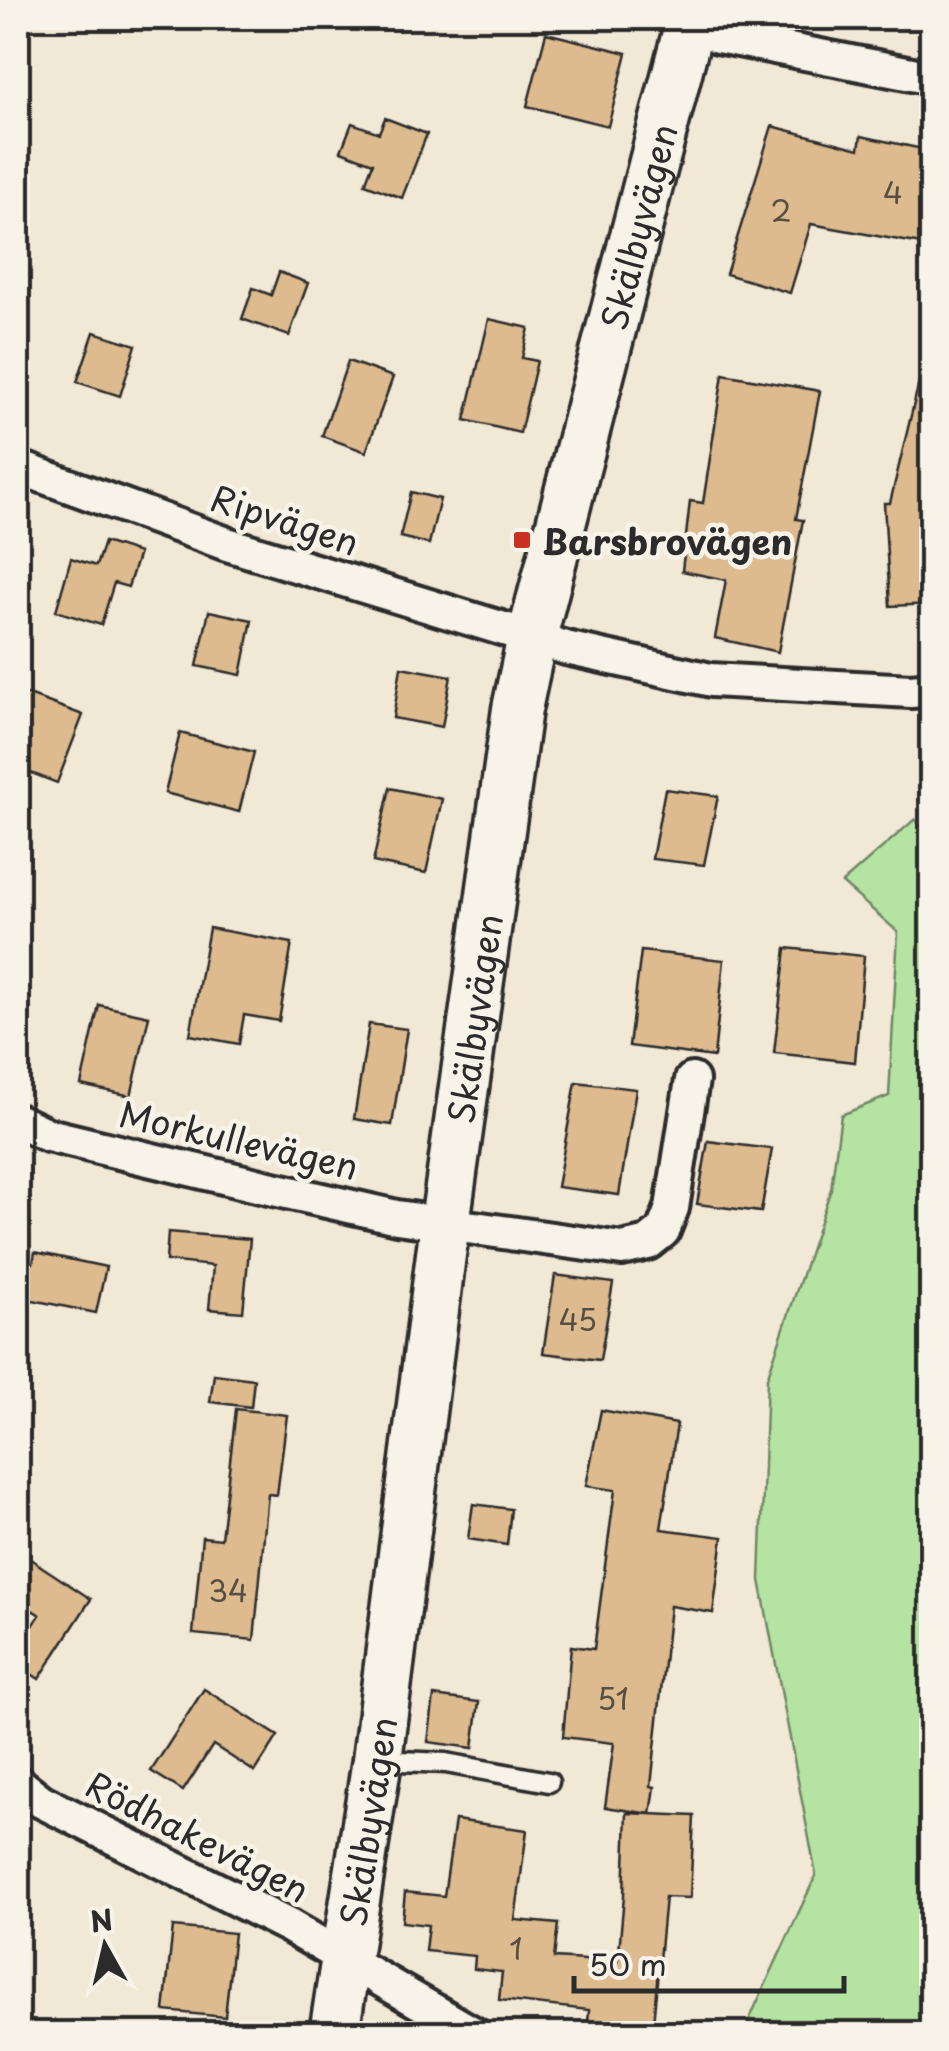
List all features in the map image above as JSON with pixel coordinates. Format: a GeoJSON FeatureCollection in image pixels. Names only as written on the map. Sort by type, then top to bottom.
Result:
{"type":"FeatureCollection","features":[{"type":"Feature","properties":{"kind":"street"},"geometry":{"type":"LineString","coordinates":[[688,19],[718,36],[932,78]]}},
{"type":"Feature","properties":{"kind":"street","name":"Skälbyvägen"},"geometry":{"type":"LineString","coordinates":[[334,2034],[377,1760],[445,1223],[518,710],[532,638],[688,19]]}},
{"type":"Feature","properties":{"kind":"street","name":"Ripvägen"},"geometry":{"type":"LineString","coordinates":[[18,467],[226,544],[566,648],[712,680],[932,689]]}},
{"type":"Feature","properties":{"kind":"street","name":"Morkullevägen"},"geometry":{"type":"LineString","coordinates":[[18,1120],[48,1135],[397,1216],[622,1249],[648,1243],[663,1231],[672,1208],[692,1080]]}},
{"type":"Feature","properties":{"kind":"street","name":"Rödhakevägen"},"geometry":{"type":"LineString","coordinates":[[18,1783],[41,1801],[289,1926],[474,2034]]}},
{"type":"Feature","properties":{"kind":"lane"},"geometry":{"type":"LineString","coordinates":[[377,1760],[446,1763],[549,1782]]}},
{"type":"Feature","properties":{"kind":"green space"},"geometry":{"type":"Polygon","coordinates":[[[915,819],[932,840],[931,2033],[743,2033],[816,1875],[760,1580],[767,1378],[831,1189],[841,1115],[889,1096],[898,932],[842,883],[915,819]]]}},
{"type":"Feature","properties":{"kind":"building"},"geometry":{"type":"Polygon","coordinates":[[[546,33],[627,53],[608,126],[527,106],[546,33]]]}},
{"type":"Feature","properties":{"kind":"building"},"geometry":{"type":"Polygon","coordinates":[[[385,118],[427,134],[402,198],[365,184],[373,163],[341,151],[352,123],[379,133],[385,118]]]}},
{"type":"Feature","properties":{"kind":"building"},"geometry":{"type":"Polygon","coordinates":[[[772,126],[859,149],[861,136],[932,151],[932,246],[811,224],[790,293],[726,274],[772,126]]]}},
{"type":"Feature","properties":{"kind":"building"},"geometry":{"type":"Polygon","coordinates":[[[279,272],[308,283],[289,336],[242,319],[253,288],[271,295],[279,272]]]}},
{"type":"Feature","properties":{"kind":"building"},"geometry":{"type":"Polygon","coordinates":[[[489,319],[529,328],[522,358],[537,361],[520,433],[465,420],[489,319]]]}},
{"type":"Feature","properties":{"kind":"building"},"geometry":{"type":"Polygon","coordinates":[[[94,332],[136,345],[120,396],[77,382],[94,332]]]}},
{"type":"Feature","properties":{"kind":"building"},"geometry":{"type":"Polygon","coordinates":[[[348,361],[393,377],[366,452],[322,436],[348,361]]]}},
{"type":"Feature","properties":{"kind":"building"},"geometry":{"type":"Polygon","coordinates":[[[723,374],[820,391],[796,519],[803,520],[778,652],[715,638],[726,580],[682,571],[690,501],[703,503],[723,374]]]}},
{"type":"Feature","properties":{"kind":"building"},"geometry":{"type":"Polygon","coordinates":[[[920,378],[932,379],[932,604],[890,606],[884,503],[890,503],[920,378]]]}},
{"type":"Feature","properties":{"kind":"building"},"geometry":{"type":"Polygon","coordinates":[[[411,492],[440,499],[429,544],[400,537],[411,492]]]}},
{"type":"Feature","properties":{"kind":"building"},"geometry":{"type":"Polygon","coordinates":[[[104,542],[139,553],[128,587],[114,583],[101,625],[56,611],[71,558],[96,566],[104,542]]]}},
{"type":"Feature","properties":{"kind":"building"},"geometry":{"type":"Polygon","coordinates":[[[209,611],[252,620],[241,675],[197,666],[209,611]]]}},
{"type":"Feature","properties":{"kind":"building"},"geometry":{"type":"Polygon","coordinates":[[[401,667],[451,676],[442,727],[393,718],[401,667]]]}},
{"type":"Feature","properties":{"kind":"building"},"geometry":{"type":"Polygon","coordinates":[[[18,691],[83,715],[57,783],[18,768],[18,691]]]}},
{"type":"Feature","properties":{"kind":"building"},"geometry":{"type":"Polygon","coordinates":[[[180,733],[254,752],[239,812],[165,793],[180,733]]]}},
{"type":"Feature","properties":{"kind":"building"},"geometry":{"type":"Polygon","coordinates":[[[390,788],[442,799],[426,873],[373,862],[390,788]]]}},
{"type":"Feature","properties":{"kind":"building"},"geometry":{"type":"Polygon","coordinates":[[[665,789],[718,796],[704,865],[652,859],[665,789]]]}},
{"type":"Feature","properties":{"kind":"building"},"geometry":{"type":"Polygon","coordinates":[[[209,928],[292,943],[279,1021],[244,1015],[239,1044],[190,1035],[209,928]]]}},
{"type":"Feature","properties":{"kind":"building"},"geometry":{"type":"Polygon","coordinates":[[[786,948],[864,956],[855,1062],[774,1053],[786,948]]]}},
{"type":"Feature","properties":{"kind":"building"},"geometry":{"type":"Polygon","coordinates":[[[641,951],[724,960],[714,1057],[629,1046],[641,951]]]}},
{"type":"Feature","properties":{"kind":"building"},"geometry":{"type":"Polygon","coordinates":[[[99,1005],[149,1016],[131,1096],[81,1085],[99,1005]]]}},
{"type":"Feature","properties":{"kind":"building"},"geometry":{"type":"Polygon","coordinates":[[[369,1024],[407,1029],[392,1125],[354,1119],[369,1024]]]}},
{"type":"Feature","properties":{"kind":"building"},"geometry":{"type":"Polygon","coordinates":[[[576,1082],[636,1089],[619,1195],[557,1187],[576,1082]]]}},
{"type":"Feature","properties":{"kind":"building"},"geometry":{"type":"Polygon","coordinates":[[[708,1141],[772,1149],[761,1212],[697,1204],[708,1141]]]}},
{"type":"Feature","properties":{"kind":"building"},"geometry":{"type":"Polygon","coordinates":[[[168,1232],[250,1239],[243,1312],[209,1309],[213,1266],[166,1261],[168,1232]]]}},
{"type":"Feature","properties":{"kind":"building"},"geometry":{"type":"Polygon","coordinates":[[[35,1252],[106,1267],[96,1313],[18,1297],[18,1260],[33,1263],[35,1252]]]}},
{"type":"Feature","properties":{"kind":"building"},"geometry":{"type":"Polygon","coordinates":[[[555,1275],[613,1283],[600,1360],[543,1353],[555,1275]]]}},
{"type":"Feature","properties":{"kind":"building"},"geometry":{"type":"Polygon","coordinates":[[[214,1374],[254,1379],[251,1407],[210,1402],[214,1374]]]}},
{"type":"Feature","properties":{"kind":"building"},"geometry":{"type":"Polygon","coordinates":[[[236,1409],[287,1415],[277,1495],[268,1494],[254,1640],[193,1634],[202,1537],[221,1539],[236,1409]]]}},
{"type":"Feature","properties":{"kind":"building"},"geometry":{"type":"Polygon","coordinates":[[[601,1410],[677,1424],[661,1529],[723,1537],[713,1613],[670,1606],[651,1814],[605,1807],[614,1743],[563,1737],[571,1646],[594,1649],[615,1490],[586,1486],[601,1410]]]}},
{"type":"Feature","properties":{"kind":"building"},"geometry":{"type":"Polygon","coordinates":[[[473,1504],[511,1509],[507,1545],[468,1539],[473,1504]]]}},
{"type":"Feature","properties":{"kind":"building"},"geometry":{"type":"Polygon","coordinates":[[[18,1551],[91,1599],[39,1679],[18,1665],[18,1649],[40,1615],[18,1601],[18,1551]]]}},
{"type":"Feature","properties":{"kind":"building"},"geometry":{"type":"Polygon","coordinates":[[[204,1689],[278,1736],[255,1772],[213,1745],[183,1791],[151,1771],[204,1689]]]}},
{"type":"Feature","properties":{"kind":"building"},"geometry":{"type":"Polygon","coordinates":[[[434,1696],[479,1702],[473,1748],[428,1742],[434,1696]]]}},
{"type":"Feature","properties":{"kind":"building"},"geometry":{"type":"Polygon","coordinates":[[[627,1813],[694,1816],[690,1898],[665,1897],[652,2034],[587,2034],[589,2010],[499,2000],[502,1972],[474,1969],[475,1956],[425,1951],[428,1925],[402,1922],[405,1892],[444,1896],[455,1820],[527,1830],[515,1920],[558,1924],[554,1958],[618,1962],[627,1813]]]}},
{"type":"Feature","properties":{"kind":"building"},"geometry":{"type":"Polygon","coordinates":[[[173,1927],[234,1933],[225,2017],[164,2011],[173,1927]]]}},
{"type":"Feature","properties":{"kind":"place","name":"Barsbrovägen"},"geometry":{"type":"Point","coordinates":[522,540]}}]}
